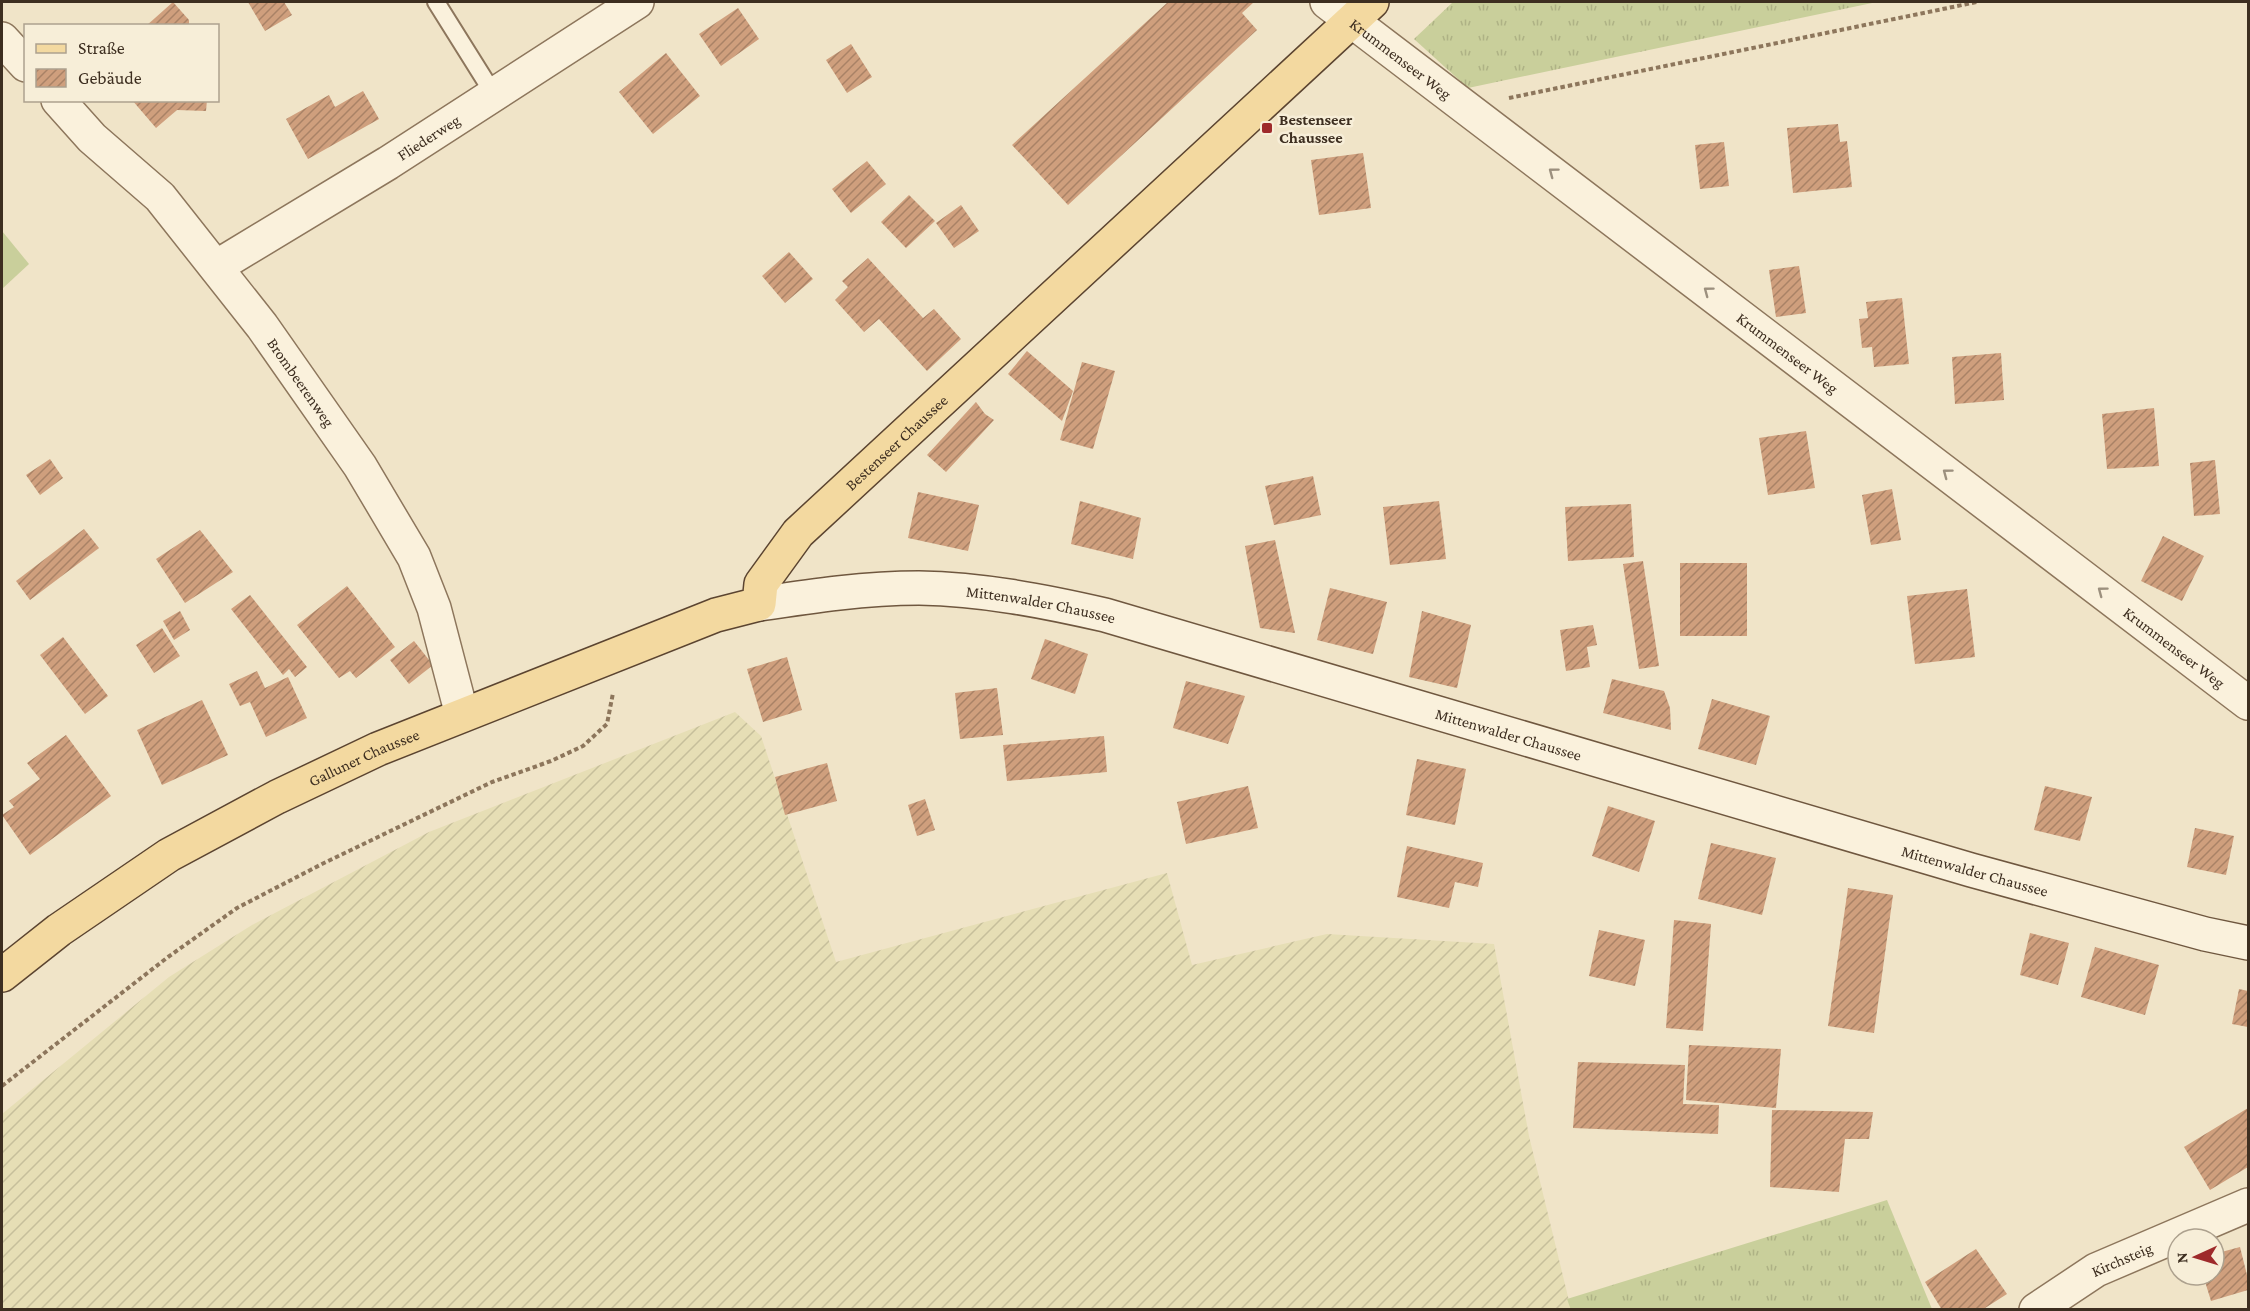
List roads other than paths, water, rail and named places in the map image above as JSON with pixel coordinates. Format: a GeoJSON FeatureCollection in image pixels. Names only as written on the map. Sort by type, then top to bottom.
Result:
{"type":"FeatureCollection","features":[{"type":"Feature","properties":{"kind":"main road","name":"Bestenseer Chaussee"},"geometry":{"type":"LineString","coordinates":[[759,604],[761,584],[798,533],[1363,11]]}},
{"type":"Feature","properties":{"kind":"main road","name":"Galluner Chaussee"},"geometry":{"type":"LineString","coordinates":[[2,975],[59,930],[169,855],[297,787],[378,749],[609,657],[716,615],[759,604]]}},
{"type":"Feature","properties":{"kind":"street","name":"Fliederweg"},"geometry":{"type":"LineString","coordinates":[[216,267],[388,163],[637,2]]}},
{"type":"Feature","properties":{"kind":"street","name":"Krummenseer Weg"},"geometry":{"type":"LineString","coordinates":[[1327,2],[1363,11],[1467,107],[2248,703]]}},
{"type":"Feature","properties":{"kind":"street"},"geometry":{"type":"LineString","coordinates":[[2,39],[24,63]]}},
{"type":"Feature","properties":{"kind":"street","name":"Brombeerenweg"},"geometry":{"type":"LineString","coordinates":[[60,102],[92,138],[160,197],[262,326],[360,466],[414,557],[434,608],[462,716]]}},
{"type":"Feature","properties":{"kind":"street","name":"Mittenwalder Chaussee"},"geometry":{"type":"LineString","coordinates":[[759,604],[863,590],[919,588],[1001,595],[1105,615],[1971,870],[2205,934],[2248,942]]}},
{"type":"Feature","properties":{"kind":"street","name":"Kirchsteig"},"geometry":{"type":"LineString","coordinates":[[2036,1310],[2096,1270],[2248,1205]]}},
{"type":"Feature","properties":{"kind":"lane"},"geometry":{"type":"LineString","coordinates":[[436,2],[493,93]]}},
{"type":"Feature","properties":{"kind":"place","name":"Bestenseer Chaussee"},"geometry":{"type":"Point","coordinates":[1267,128]}}]}
